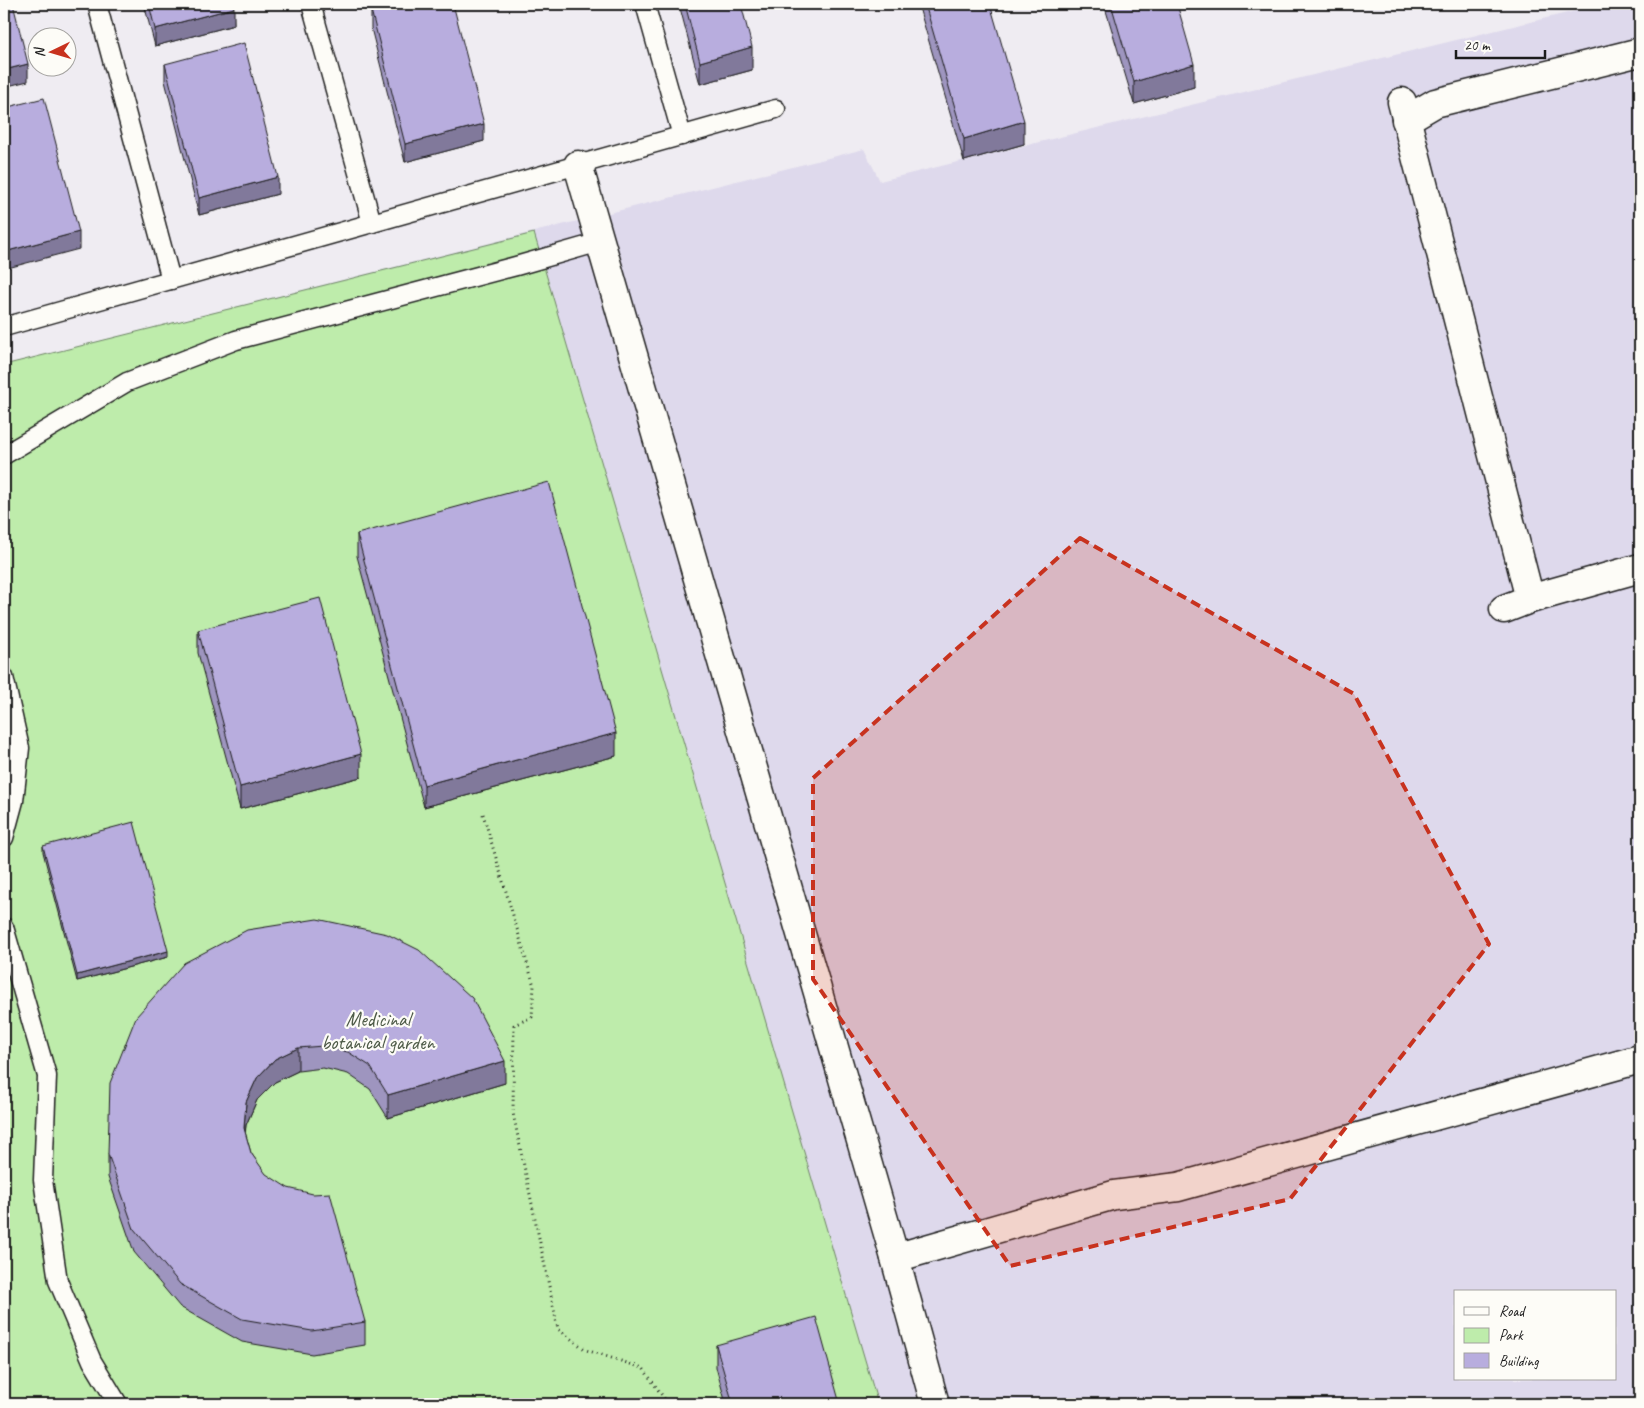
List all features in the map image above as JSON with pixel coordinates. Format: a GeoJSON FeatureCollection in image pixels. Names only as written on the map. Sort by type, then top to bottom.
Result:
{"type":"FeatureCollection","features":[{"type":"Feature","properties":{"kind":"street"},"geometry":{"type":"LineString","coordinates":[[1530,599],[1404,111],[1640,52]]}},
{"type":"Feature","properties":{"kind":"street"},"geometry":{"type":"LineString","coordinates":[[578,165],[895,1258],[935,1404]]}},
{"type":"Feature","properties":{"kind":"street"},"geometry":{"type":"LineString","coordinates":[[1504,609],[1530,599],[1640,568]]}},
{"type":"Feature","properties":{"kind":"street"},"geometry":{"type":"LineString","coordinates":[[895,1258],[1114,1195],[1178,1187],[1640,1059]]}},
{"type":"Feature","properties":{"kind":"lane"},"geometry":{"type":"LineString","coordinates":[[96,4],[170,280]]}},
{"type":"Feature","properties":{"kind":"lane"},"geometry":{"type":"LineString","coordinates":[[311,4],[372,222]]}},
{"type":"Feature","properties":{"kind":"lane"},"geometry":{"type":"LineString","coordinates":[[646,4],[682,136]]}},
{"type":"Feature","properties":{"kind":"lane"},"geometry":{"type":"LineString","coordinates":[[4,327],[776,109]]}},
{"type":"Feature","properties":{"kind":"lane"},"geometry":{"type":"LineString","coordinates":[[4,455],[127,382],[236,340],[600,242]]}},
{"type":"Feature","properties":{"kind":"lane"},"geometry":{"type":"LineString","coordinates":[[4,677],[20,748],[14,801],[4,838]]}},
{"type":"Feature","properties":{"kind":"lane"},"geometry":{"type":"LineString","coordinates":[[4,927],[47,1076],[42,1180],[58,1281],[92,1361],[118,1404]]}},
{"type":"Feature","properties":{"kind":"path"},"geometry":{"type":"LineString","coordinates":[[483,814],[534,986],[532,1017],[514,1025],[513,1113],[558,1329],[586,1350],[643,1368],[668,1404]]}},
{"type":"Feature","properties":{"kind":"highlighted area"},"geometry":{"type":"Polygon","coordinates":[[[1080,538],[1354,694],[1489,944],[1290,1199],[1010,1266],[813,979],[813,778],[1080,538]]]}},
{"type":"Feature","properties":{"kind":"shaded area"},"geometry":{"type":"Polygon","coordinates":[[[1604,4],[1640,4],[1640,1404],[4,1404],[4,365],[864,149],[880,181],[1604,4]]]}},
{"type":"Feature","properties":{"kind":"green space","name":"Medicinal botanical garden"},"geometry":{"type":"Polygon","coordinates":[[[534,233],[878,1404],[4,1404],[4,365],[534,233]]]}},
{"type":"Feature","properties":{"kind":"building"},"geometry":{"type":"Polygon","coordinates":[[[4,4],[13,4],[28,64],[4,70],[4,4]]]}},
{"type":"Feature","properties":{"kind":"building"},"geometry":{"type":"Polygon","coordinates":[[[149,4],[233,4],[234,8],[155,29],[149,4]]]}},
{"type":"Feature","properties":{"kind":"building"},"geometry":{"type":"Polygon","coordinates":[[[396,4],[453,4],[484,124],[405,144],[371,10],[396,4]]]}},
{"type":"Feature","properties":{"kind":"building"},"geometry":{"type":"Polygon","coordinates":[[[685,4],[741,4],[752,47],[700,62],[685,4]]]}},
{"type":"Feature","properties":{"kind":"building"},"geometry":{"type":"Polygon","coordinates":[[[925,4],[990,4],[1024,121],[964,139],[925,4]]]}},
{"type":"Feature","properties":{"kind":"building"},"geometry":{"type":"Polygon","coordinates":[[[1111,4],[1177,4],[1194,64],[1134,82],[1111,4]]]}},
{"type":"Feature","properties":{"kind":"building"},"geometry":{"type":"Polygon","coordinates":[[[244,43],[278,177],[199,198],[165,64],[244,43]]]}},
{"type":"Feature","properties":{"kind":"building"},"geometry":{"type":"Polygon","coordinates":[[[44,98],[79,232],[4,252],[4,108],[44,98]]]}},
{"type":"Feature","properties":{"kind":"building"},"geometry":{"type":"Polygon","coordinates":[[[549,482],[616,733],[424,785],[357,534],[549,482]]]}},
{"type":"Feature","properties":{"kind":"building"},"geometry":{"type":"Polygon","coordinates":[[[320,598],[361,754],[240,787],[198,630],[320,598]]]}},
{"type":"Feature","properties":{"kind":"building"},"geometry":{"type":"Polygon","coordinates":[[[134,822],[168,951],[77,975],[43,846],[134,822]]]}},
{"type":"Feature","properties":{"kind":"building"},"geometry":{"type":"Polygon","coordinates":[[[317,919],[387,934],[419,950],[472,998],[505,1061],[388,1095],[370,1066],[348,1052],[323,1046],[298,1048],[275,1059],[257,1078],[246,1102],[244,1128],[251,1153],[266,1174],[288,1188],[313,1194],[330,1193],[365,1322],[312,1331],[242,1319],[180,1284],[134,1229],[108,1154],[110,1083],[136,1017],[184,963],[247,930],[317,919]]]}},
{"type":"Feature","properties":{"kind":"building"},"geometry":{"type":"Polygon","coordinates":[[[816,1317],[840,1404],[733,1404],[716,1345],[816,1317]]]}}]}
